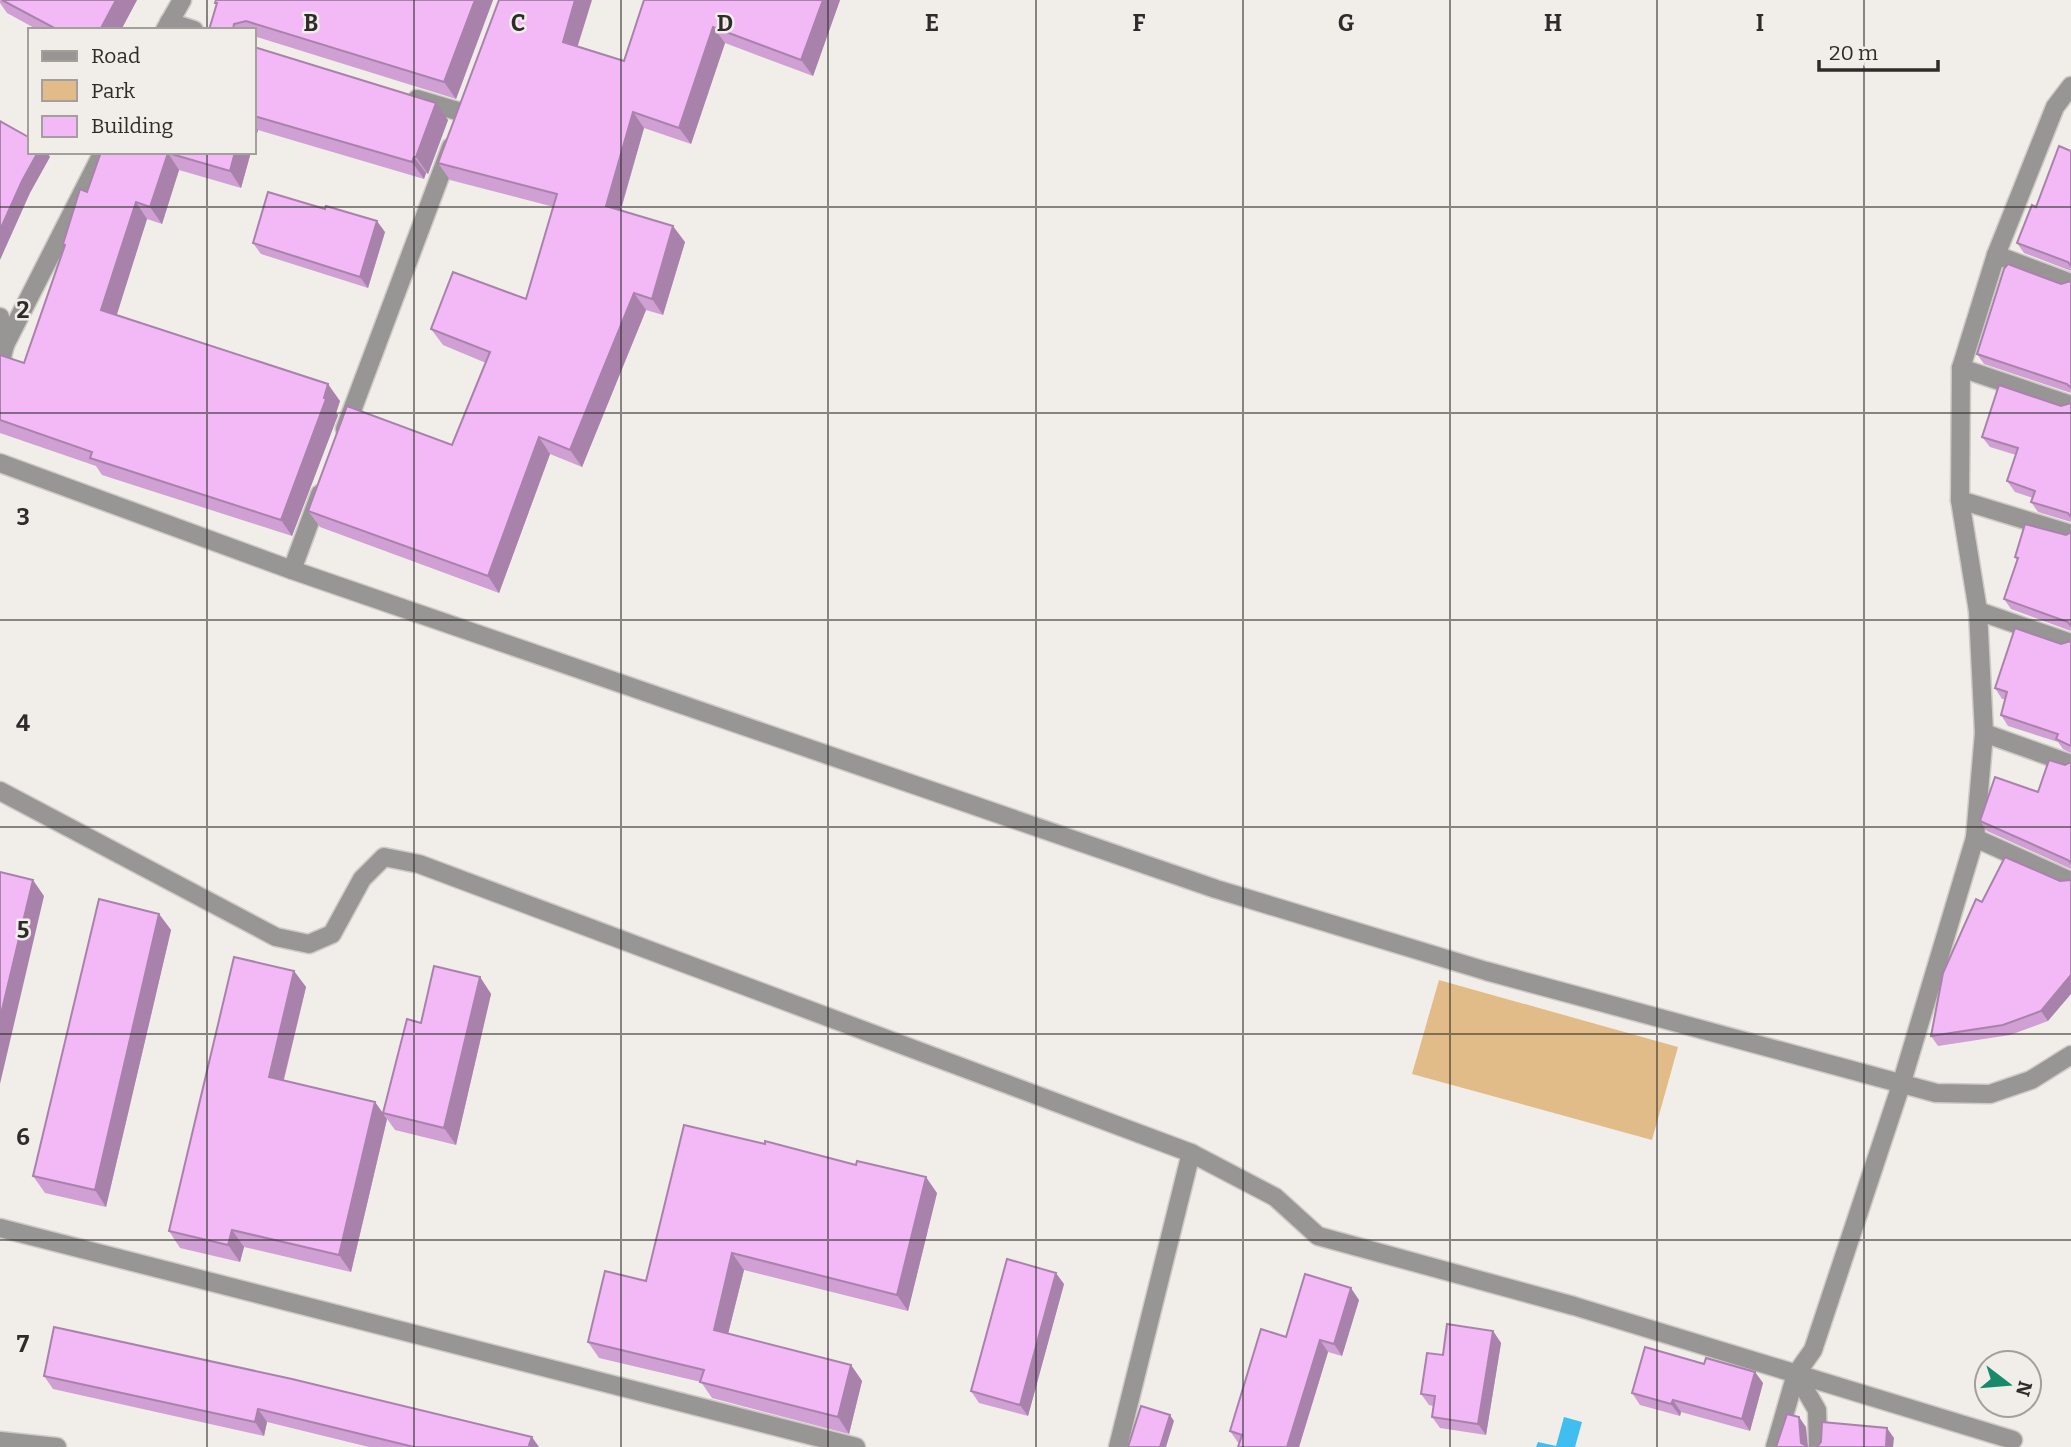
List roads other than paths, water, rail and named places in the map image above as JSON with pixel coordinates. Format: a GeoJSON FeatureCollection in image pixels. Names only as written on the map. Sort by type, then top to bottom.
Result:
{"type":"FeatureCollection","features":[{"type":"Feature","properties":{"kind":"street"},"geometry":{"type":"LineString","coordinates":[[167,26],[182,0]]}},
{"type":"Feature","properties":{"kind":"street"},"geometry":{"type":"LineString","coordinates":[[1775,1447],[1796,1374],[1813,1350],[1901,1085],[1975,838],[1984,733],[1978,611],[1960,500],[1961,368],[1996,255],[2055,107],[2071,86]]}},
{"type":"Feature","properties":{"kind":"street"},"geometry":{"type":"LineString","coordinates":[[341,439],[466,107],[398,93]]}},
{"type":"Feature","properties":{"kind":"street"},"geometry":{"type":"LineString","coordinates":[[0,365],[5,345],[102,154]]}},
{"type":"Feature","properties":{"kind":"street"},"geometry":{"type":"LineString","coordinates":[[1996,255],[2071,284]]}},
{"type":"Feature","properties":{"kind":"street"},"geometry":{"type":"LineString","coordinates":[[0,317],[5,345]]}},
{"type":"Feature","properties":{"kind":"street"},"geometry":{"type":"LineString","coordinates":[[1961,368],[2071,405]]}},
{"type":"Feature","properties":{"kind":"street"},"geometry":{"type":"LineString","coordinates":[[0,463],[292,570],[1216,889],[1394,945],[1936,1093],[1990,1094],[2031,1080],[2071,1055]]}},
{"type":"Feature","properties":{"kind":"street"},"geometry":{"type":"LineString","coordinates":[[292,570],[326,478]]}},
{"type":"Feature","properties":{"kind":"street"},"geometry":{"type":"LineString","coordinates":[[1960,500],[2071,534]]}},
{"type":"Feature","properties":{"kind":"street"},"geometry":{"type":"LineString","coordinates":[[1978,611],[2071,642]]}},
{"type":"Feature","properties":{"kind":"street"},"geometry":{"type":"LineString","coordinates":[[1984,733],[2071,764]]}},
{"type":"Feature","properties":{"kind":"street"},"geometry":{"type":"LineString","coordinates":[[0,792],[276,937],[309,944],[332,934],[362,879],[384,857],[419,864],[1191,1153],[1275,1197],[1318,1236],[1574,1306],[2013,1440]]}},
{"type":"Feature","properties":{"kind":"street"},"geometry":{"type":"LineString","coordinates":[[1975,838],[2071,881]]}},
{"type":"Feature","properties":{"kind":"street"},"geometry":{"type":"LineString","coordinates":[[1118,1447],[1191,1153]]}},
{"type":"Feature","properties":{"kind":"street"},"geometry":{"type":"LineString","coordinates":[[0,1228],[856,1447]]}},
{"type":"Feature","properties":{"kind":"street"},"geometry":{"type":"LineString","coordinates":[[1796,1374],[1817,1410],[1818,1447]]}},
{"type":"Feature","properties":{"kind":"street"},"geometry":{"type":"LineString","coordinates":[[0,1441],[57,1447]]}},
{"type":"Feature","properties":{"kind":"water"},"geometry":{"type":"Polygon","coordinates":[[[1564,1417],[1582,1422],[1575,1447],[1536,1447],[1538,1442],[1556,1446],[1564,1417]]]}}]}
